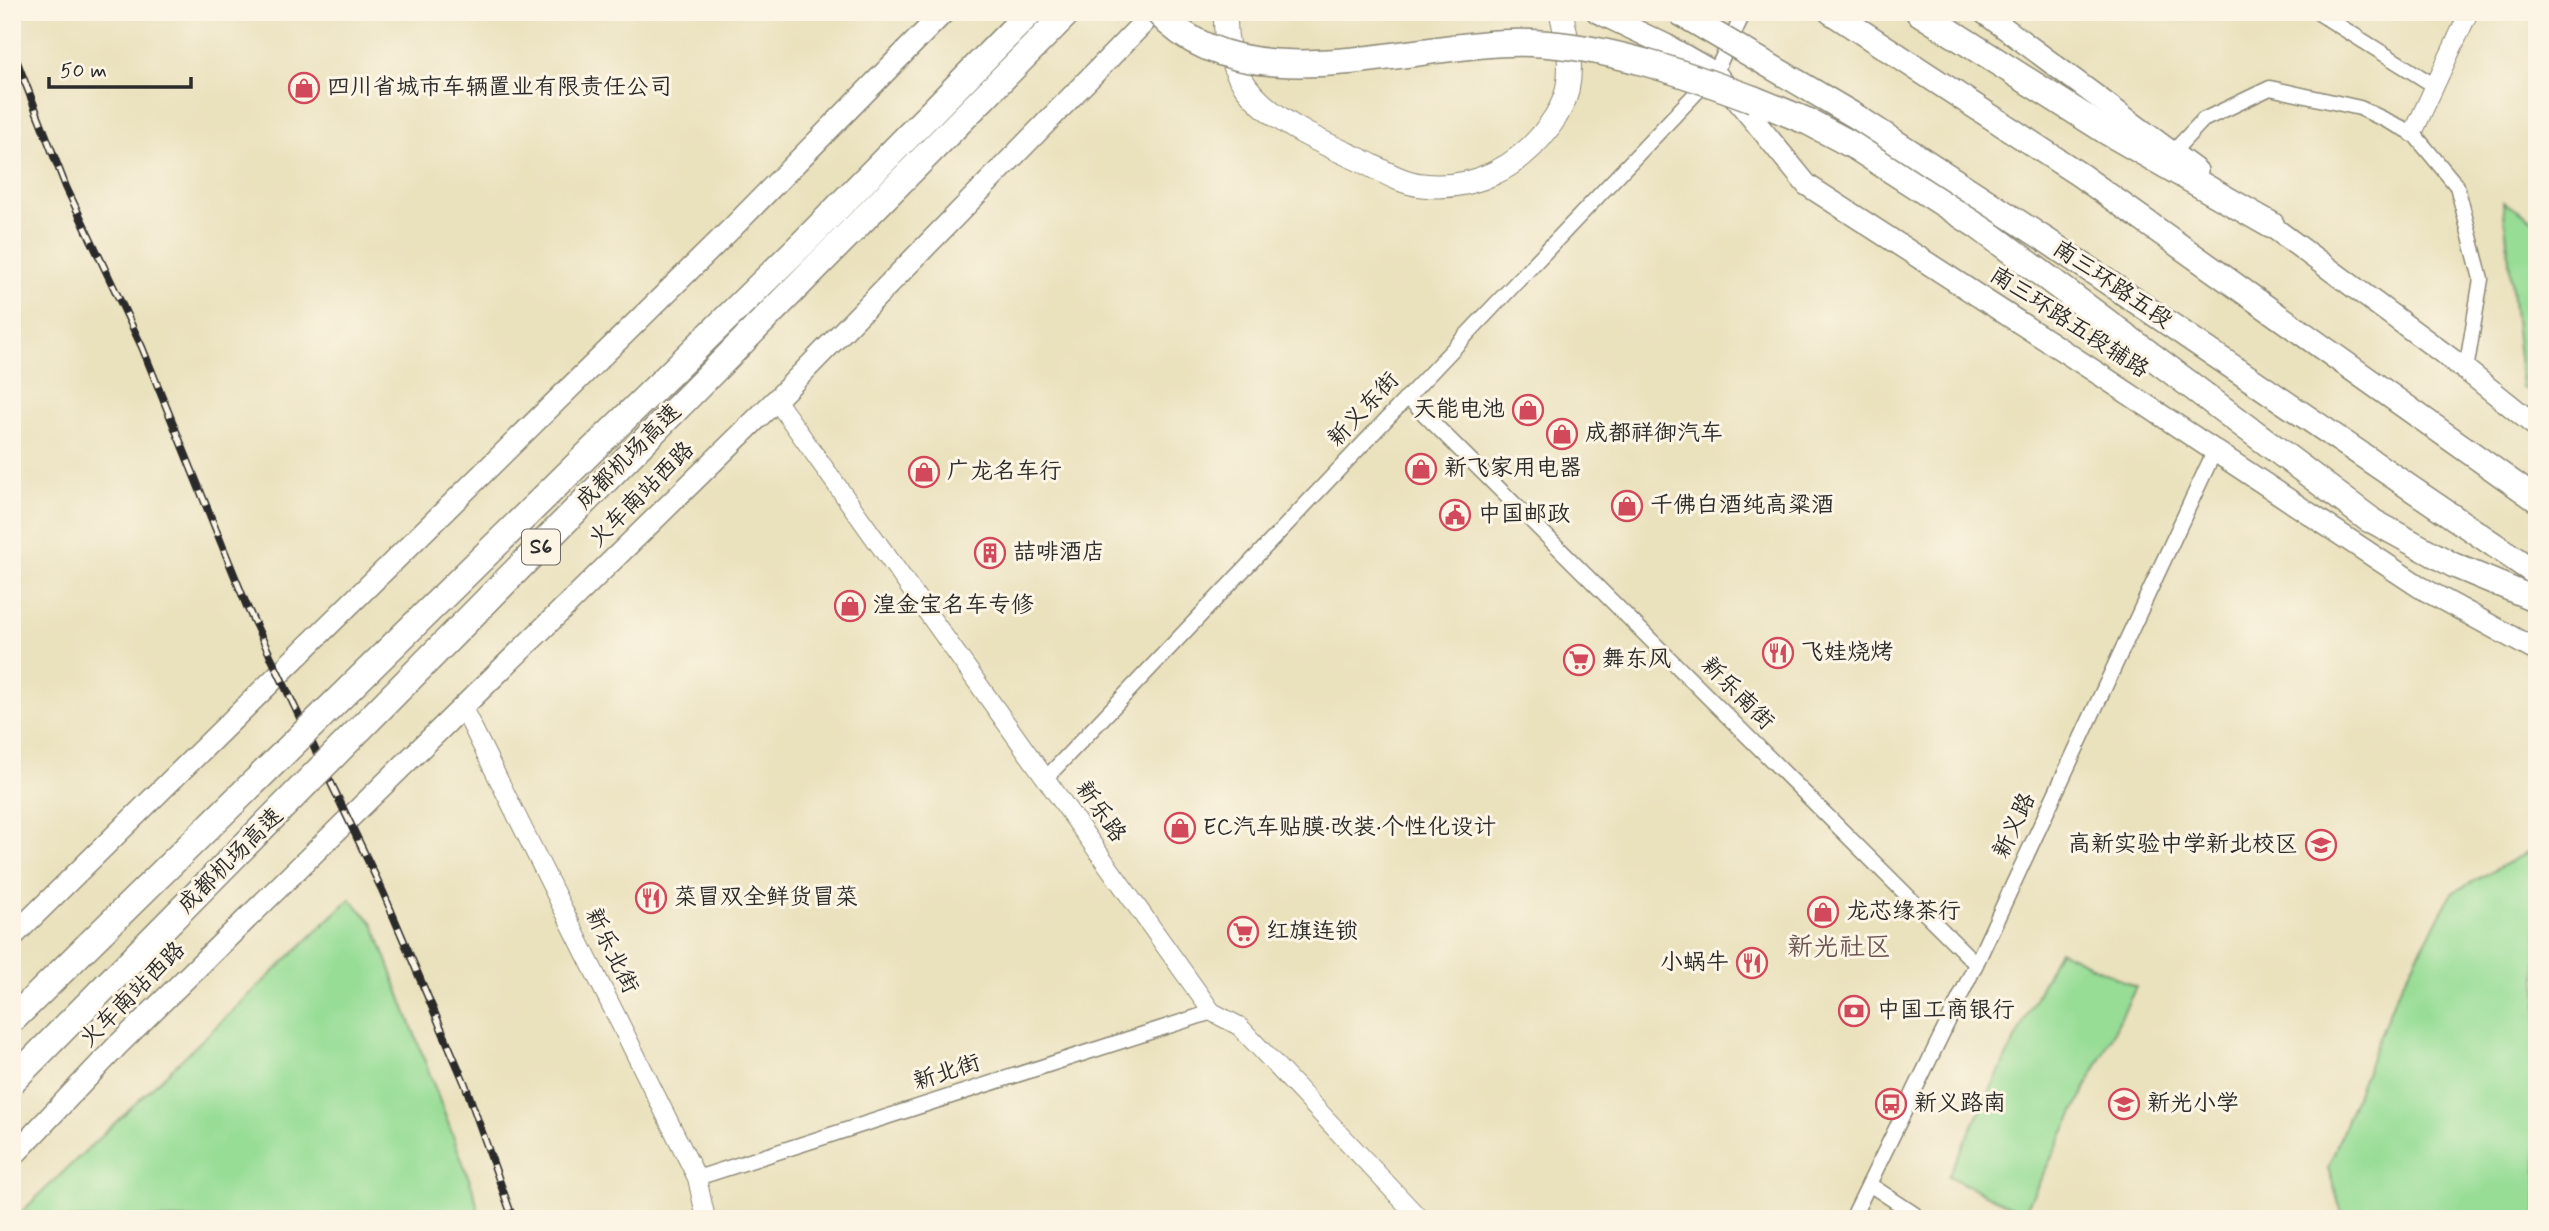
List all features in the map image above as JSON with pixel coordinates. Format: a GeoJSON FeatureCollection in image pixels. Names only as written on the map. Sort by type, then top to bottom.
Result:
{"type":"FeatureCollection","features":[{"type":"Feature","properties":{"kind":"highway","name":"成都机场高速"},"geometry":{"type":"LineString","coordinates":[[12,1020],[794,253],[1030,12]]}},
{"type":"Feature","properties":{"kind":"highway","name":"成都机场高速"},"geometry":{"type":"LineString","coordinates":[[12,1081],[1068,12]]}},
{"type":"Feature","properties":{"kind":"highway"},"geometry":{"type":"LineString","coordinates":[[1156,12],[1190,39],[1224,54],[1267,62],[1313,62],[1484,44],[1534,43],[1592,52],[1675,71],[1809,122],[1856,147],[1977,225],[2369,519],[2453,565],[2537,600]]}},
{"type":"Feature","properties":{"kind":"highway","name":"南三环路五段"},"geometry":{"type":"LineString","coordinates":[[1678,12],[1857,117],[2046,240],[2537,573]]}},
{"type":"Feature","properties":{"kind":"highway"},"geometry":{"type":"LineString","coordinates":[[1830,12],[2080,175],[2537,500]]}},
{"type":"Feature","properties":{"kind":"highway"},"geometry":{"type":"LineString","coordinates":[[1919,12],[2108,132],[2271,225]]}},
{"type":"Feature","properties":{"kind":"highway"},"geometry":{"type":"LineString","coordinates":[[2484,464],[2537,482]]}},
{"type":"Feature","properties":{"kind":"main road"},"geometry":{"type":"LineString","coordinates":[[12,937],[733,228],[944,12]]}},
{"type":"Feature","properties":{"kind":"main road","name":"火车南站西路"},"geometry":{"type":"LineString","coordinates":[[12,1157],[117,1046],[776,400],[1156,12]]}},
{"type":"Feature","properties":{"kind":"main road"},"geometry":{"type":"LineString","coordinates":[[1226,12],[1229,53],[1244,82],[1269,112],[1288,125],[1410,183],[1438,186],[1485,178],[1518,160],[1543,135],[1563,105],[1570,71],[1561,12]]}},
{"type":"Feature","properties":{"kind":"main road","name":"南三环路五段辅路"},"geometry":{"type":"LineString","coordinates":[[1597,12],[1666,45],[1715,73],[1807,185],[2215,450],[2420,587],[2537,651]]}},
{"type":"Feature","properties":{"kind":"main road"},"geometry":{"type":"LineString","coordinates":[[1983,12],[2466,370],[2537,427]]}},
{"type":"Feature","properties":{"kind":"street","name":"新义东街"},"geometry":{"type":"LineString","coordinates":[[1046,778],[1715,73],[1745,12]]}},
{"type":"Feature","properties":{"kind":"street"},"geometry":{"type":"LineString","coordinates":[[2318,12],[2435,86]]}},
{"type":"Feature","properties":{"kind":"street"},"geometry":{"type":"LineString","coordinates":[[2413,133],[2469,12]]}},
{"type":"Feature","properties":{"kind":"street"},"geometry":{"type":"LineString","coordinates":[[2172,153],[2203,120],[2270,88],[2360,108],[2413,133],[2457,186],[2481,279],[2466,370]]}},
{"type":"Feature","properties":{"kind":"street","name":"新乐南街"},"geometry":{"type":"LineString","coordinates":[[1407,397],[1976,964]]}},
{"type":"Feature","properties":{"kind":"street","name":"新乐路"},"geometry":{"type":"LineString","coordinates":[[776,400],[1212,1012],[1239,1026],[1420,1219]]}},
{"type":"Feature","properties":{"kind":"street","name":"新义路"},"geometry":{"type":"LineString","coordinates":[[1852,1219],[1976,964],[2215,450]]}},
{"type":"Feature","properties":{"kind":"street","name":"新乐北街"},"geometry":{"type":"LineString","coordinates":[[463,708],[697,1178],[706,1219]]}},
{"type":"Feature","properties":{"kind":"street","name":"新北街"},"geometry":{"type":"LineString","coordinates":[[697,1178],[1212,1012]]}},
{"type":"Feature","properties":{"kind":"street"},"geometry":{"type":"LineString","coordinates":[[1869,1184],[1922,1219]]}},
{"type":"Feature","properties":{"kind":"green space"},"geometry":{"type":"Polygon","coordinates":[[[2503,202],[2537,223],[2537,396],[2522,387],[2503,202]]]}},
{"type":"Feature","properties":{"kind":"green space"},"geometry":{"type":"Polygon","coordinates":[[[2533,849],[2537,850],[2537,1219],[2344,1219],[2328,1168],[2395,997],[2452,893],[2533,849]]]}},
{"type":"Feature","properties":{"kind":"green space"},"geometry":{"type":"Polygon","coordinates":[[[350,899],[373,923],[474,1192],[480,1219],[14,1219],[350,899]]]}},
{"type":"Feature","properties":{"kind":"green space"},"geometry":{"type":"Polygon","coordinates":[[[2059,950],[2136,987],[2024,1213],[1948,1176],[2059,950]]]}},
{"type":"Feature","properties":{"kind":"railway"},"geometry":{"type":"LineString","coordinates":[[12,49],[66,187],[142,347],[248,609],[383,892],[465,1084],[513,1219]]}},
{"type":"Feature","properties":{"kind":"place","name":"四川省城市车辆置业有限责任公司"},"geometry":{"type":"Point","coordinates":[304,88]}},
{"type":"Feature","properties":{"kind":"place","name":"天能电池"},"geometry":{"type":"Point","coordinates":[1528,410]}},
{"type":"Feature","properties":{"kind":"place","name":"成都祥御汽车"},"geometry":{"type":"Point","coordinates":[1562,434]}},
{"type":"Feature","properties":{"kind":"place","name":"新飞家用电器"},"geometry":{"type":"Point","coordinates":[1421,469]}},
{"type":"Feature","properties":{"kind":"place","name":"广龙名车行"},"geometry":{"type":"Point","coordinates":[924,472]}},
{"type":"Feature","properties":{"kind":"place","name":"千佛白酒纯高粱酒"},"geometry":{"type":"Point","coordinates":[1627,506]}},
{"type":"Feature","properties":{"kind":"place","name":"中国邮政"},"geometry":{"type":"Point","coordinates":[1455,515]}},
{"type":"Feature","properties":{"kind":"place","name":"喆啡酒店"},"geometry":{"type":"Point","coordinates":[990,553]}},
{"type":"Feature","properties":{"kind":"place","name":"湟金宝名车专修"},"geometry":{"type":"Point","coordinates":[850,606]}},
{"type":"Feature","properties":{"kind":"place","name":"飞娃烧烤"},"geometry":{"type":"Point","coordinates":[1778,653]}},
{"type":"Feature","properties":{"kind":"place","name":"舞东风"},"geometry":{"type":"Point","coordinates":[1579,660]}},
{"type":"Feature","properties":{"kind":"place","name":"EC汽车贴膜·改装·个性化设计"},"geometry":{"type":"Point","coordinates":[1180,828]}},
{"type":"Feature","properties":{"kind":"place","name":"高新实验中学新北校区"},"geometry":{"type":"Point","coordinates":[2321,845]}},
{"type":"Feature","properties":{"kind":"place","name":"菜冒双全鲜货冒菜"},"geometry":{"type":"Point","coordinates":[651,898]}},
{"type":"Feature","properties":{"kind":"place","name":"龙芯缘茶行"},"geometry":{"type":"Point","coordinates":[1823,912]}},
{"type":"Feature","properties":{"kind":"place","name":"红旗连锁"},"geometry":{"type":"Point","coordinates":[1243,932]}},
{"type":"Feature","properties":{"kind":"place","name":"小蜗牛"},"geometry":{"type":"Point","coordinates":[1752,963]}},
{"type":"Feature","properties":{"kind":"place","name":"中国工商银行"},"geometry":{"type":"Point","coordinates":[1854,1011]}},
{"type":"Feature","properties":{"kind":"place","name":"新义路南"},"geometry":{"type":"Point","coordinates":[1891,1104]}},
{"type":"Feature","properties":{"kind":"place","name":"新光小学"},"geometry":{"type":"Point","coordinates":[2124,1104]}},
{"type":"Feature","properties":{"kind":"district","name":"新光社区"},"geometry":{"type":"Point","coordinates":[1839,948]}}]}
